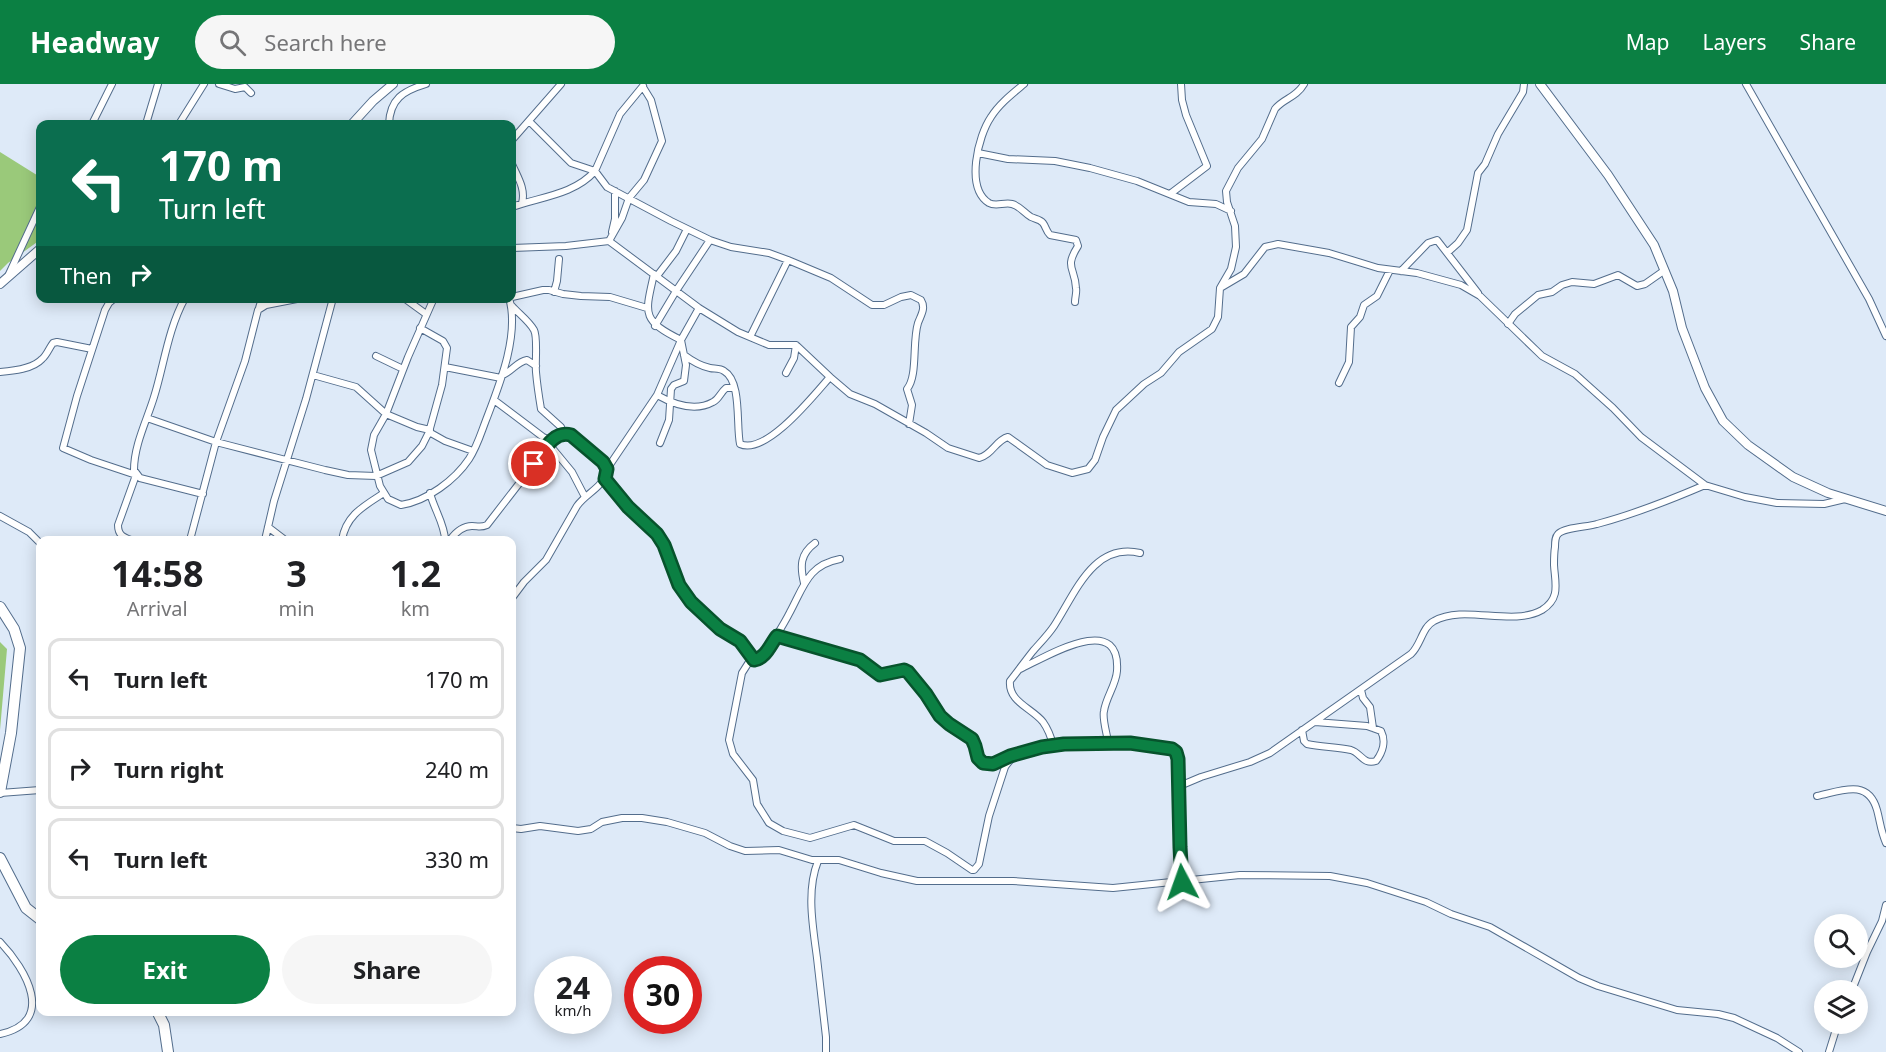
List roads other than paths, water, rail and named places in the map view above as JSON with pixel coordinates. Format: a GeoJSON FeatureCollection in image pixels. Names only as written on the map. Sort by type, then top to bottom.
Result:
{"type":"FeatureCollection","features":[{"type":"Feature","properties":{"kind":"highway"},"geometry":{"type":"LineString","coordinates":[[0,607],[14,629],[20,648],[11,733],[0,792]]}},
{"type":"Feature","properties":{"kind":"highway"},"geometry":{"type":"LineString","coordinates":[[0,858],[20,899],[36,917]]}},
{"type":"Feature","properties":{"kind":"highway"},"geometry":{"type":"LineString","coordinates":[[160,1016],[164,1024],[168,1052]]}},
{"type":"Feature","properties":{"kind":"main road"},"geometry":{"type":"LineString","coordinates":[[1540,84],[1642,224],[1654,245],[1673,291],[1682,328],[1701,378],[1720,417],[1748,446],[1792,477],[1845,499],[1886,511]]}},
{"type":"Feature","properties":{"kind":"main road"},"geometry":{"type":"LineString","coordinates":[[356,120],[389,85]]}},
{"type":"Feature","properties":{"kind":"main road"},"geometry":{"type":"LineString","coordinates":[[0,284],[36,252]]}},
{"type":"Feature","properties":{"kind":"street"},"geometry":{"type":"LineString","coordinates":[[94,120],[112,84]]}},
{"type":"Feature","properties":{"kind":"street"},"geometry":{"type":"LineString","coordinates":[[147,120],[158,84]]}},
{"type":"Feature","properties":{"kind":"street"},"geometry":{"type":"LineString","coordinates":[[182,120],[204,84]]}},
{"type":"Feature","properties":{"kind":"street"},"geometry":{"type":"LineString","coordinates":[[219,84],[237,89],[245,87],[251,93]]}},
{"type":"Feature","properties":{"kind":"street"},"geometry":{"type":"LineString","coordinates":[[389,120],[394,103],[406,93],[426,84]]}},
{"type":"Feature","properties":{"kind":"street"},"geometry":{"type":"LineString","coordinates":[[516,136],[561,84]]}},
{"type":"Feature","properties":{"kind":"street"},"geometry":{"type":"LineString","coordinates":[[1024,84],[989,119],[975,166],[976,182],[978,190],[988,202],[995,205],[1017,206],[1029,216],[1040,221],[1050,235],[1074,238],[1078,243],[1070,262],[1076,287],[1075,302]]}},
{"type":"Feature","properties":{"kind":"street"},"geometry":{"type":"LineString","coordinates":[[1170,194],[1207,166],[1186,115],[1181,84]]}},
{"type":"Feature","properties":{"kind":"street"},"geometry":{"type":"LineString","coordinates":[[516,248],[566,246],[610,240],[719,321],[769,345],[796,345],[850,394],[875,404],[948,448],[970,456],[985,457],[1003,438],[1008,437],[1047,465],[1061,471],[1080,472],[1088,469],[1095,460],[1103,437],[1120,404],[1161,373],[1179,352],[1206,335],[1216,323],[1220,288],[1228,277],[1234,262],[1236,247],[1235,226],[1225,195],[1232,177],[1260,143],[1278,105],[1295,96],[1304,84]]}},
{"type":"Feature","properties":{"kind":"street"},"geometry":{"type":"LineString","coordinates":[[1448,252],[1467,230],[1479,170],[1485,164],[1498,134],[1523,92],[1524,84]]}},
{"type":"Feature","properties":{"kind":"street"},"geometry":{"type":"LineString","coordinates":[[1746,84],[1869,299],[1886,336]]}},
{"type":"Feature","properties":{"kind":"street"},"geometry":{"type":"LineString","coordinates":[[516,205],[545,198],[569,188],[595,171],[620,114],[644,85],[651,100],[662,139],[644,180],[629,198],[622,218],[610,240]]}},
{"type":"Feature","properties":{"kind":"street"},"geometry":{"type":"LineString","coordinates":[[529,121],[571,163],[595,171],[605,184],[615,191],[710,240],[731,248],[768,253],[788,260],[831,278],[872,305],[884,305],[911,295],[921,300],[924,308],[916,334],[913,380],[907,389],[912,405],[909,424]]}},
{"type":"Feature","properties":{"kind":"street"},"geometry":{"type":"LineString","coordinates":[[978,153],[1008,159],[1054,161],[1137,181],[1189,202],[1216,204],[1231,212]]}},
{"type":"Feature","properties":{"kind":"street"},"geometry":{"type":"LineString","coordinates":[[516,174],[524,196],[522,203]]}},
{"type":"Feature","properties":{"kind":"street"},"geometry":{"type":"LineString","coordinates":[[610,240],[614,223],[615,191]]}},
{"type":"Feature","properties":{"kind":"street"},"geometry":{"type":"LineString","coordinates":[[8,276],[36,214]]}},
{"type":"Feature","properties":{"kind":"street"},"geometry":{"type":"LineString","coordinates":[[681,340],[655,326],[647,308],[656,275],[672,256],[687,229]]}},
{"type":"Feature","properties":{"kind":"street"},"geometry":{"type":"LineString","coordinates":[[655,326],[710,240]]}},
{"type":"Feature","properties":{"kind":"street"},"geometry":{"type":"LineString","coordinates":[[1401,271],[1428,243],[1434,240],[1440,242],[1480,296],[1542,356],[1568,369],[1581,379],[1614,408],[1641,437],[1705,485],[1745,498],[1777,503],[1824,504],[1845,499]]}},
{"type":"Feature","properties":{"kind":"street"},"geometry":{"type":"LineString","coordinates":[[1220,288],[1244,274],[1265,247],[1278,244],[1329,253],[1390,270],[1432,276],[1461,285],[1480,296]]}},
{"type":"Feature","properties":{"kind":"street"},"geometry":{"type":"LineString","coordinates":[[554,292],[559,259]]}},
{"type":"Feature","properties":{"kind":"street"},"geometry":{"type":"LineString","coordinates":[[750,337],[788,260]]}},
{"type":"Feature","properties":{"kind":"street"},"geometry":{"type":"LineString","coordinates":[[1339,383],[1349,362],[1351,327],[1361,315],[1364,305],[1375,298],[1380,291],[1390,270]]}},
{"type":"Feature","properties":{"kind":"street"},"geometry":{"type":"LineString","coordinates":[[1508,324],[1515,314],[1534,297],[1552,292],[1565,284],[1575,281],[1594,284],[1618,275],[1637,286],[1645,284],[1665,270]]}},
{"type":"Feature","properties":{"kind":"street"},"geometry":{"type":"LineString","coordinates":[[516,298],[543,290],[587,297],[610,297],[647,308]]}},
{"type":"Feature","properties":{"kind":"street"},"geometry":{"type":"LineString","coordinates":[[110,303],[92,349],[63,448],[140,478],[202,495]]}},
{"type":"Feature","properties":{"kind":"street"},"geometry":{"type":"LineString","coordinates":[[122,536],[118,531],[118,525],[136,475],[135,460],[168,344],[183,303]]}},
{"type":"Feature","properties":{"kind":"street"},"geometry":{"type":"LineString","coordinates":[[191,536],[216,442],[244,361],[260,303]]}},
{"type":"Feature","properties":{"kind":"street"},"geometry":{"type":"LineString","coordinates":[[259,308],[276,303]]}},
{"type":"Feature","properties":{"kind":"street"},"geometry":{"type":"LineString","coordinates":[[266,536],[332,303]]}},
{"type":"Feature","properties":{"kind":"street"},"geometry":{"type":"LineString","coordinates":[[411,303],[426,314]]}},
{"type":"Feature","properties":{"kind":"street"},"geometry":{"type":"LineString","coordinates":[[432,303],[386,414],[374,435],[371,450],[376,476],[384,493],[393,503],[401,505],[430,493],[458,471],[473,451],[494,400],[511,340],[511,303]]}},
{"type":"Feature","properties":{"kind":"street"},"geometry":{"type":"LineString","coordinates":[[513,303],[534,330],[541,409],[561,427],[560,435]]}},
{"type":"Feature","properties":{"kind":"street"},"geometry":{"type":"LineString","coordinates":[[516,593],[546,560],[577,506],[605,479],[607,469],[657,395],[681,340],[699,308]]}},
{"type":"Feature","properties":{"kind":"street"},"geometry":{"type":"LineString","coordinates":[[147,418],[216,442],[348,475],[376,476],[408,462],[422,446],[429,431],[442,385],[446,345],[420,328]]}},
{"type":"Feature","properties":{"kind":"street"},"geometry":{"type":"LineString","coordinates":[[660,443],[669,420],[670,389],[686,378],[681,340]]}},
{"type":"Feature","properties":{"kind":"street"},"geometry":{"type":"LineString","coordinates":[[0,372],[14,371],[38,363],[45,357],[53,343],[57,342],[92,349]]}},
{"type":"Feature","properties":{"kind":"street"},"geometry":{"type":"LineString","coordinates":[[786,373],[794,358],[796,345]]}},
{"type":"Feature","properties":{"kind":"street"},"geometry":{"type":"LineString","coordinates":[[684,355],[700,365],[727,373],[737,400],[740,444],[745,447],[773,435],[830,377]]}},
{"type":"Feature","properties":{"kind":"street"},"geometry":{"type":"LineString","coordinates":[[375,356],[403,369]]}},
{"type":"Feature","properties":{"kind":"street"},"geometry":{"type":"LineString","coordinates":[[445,367],[501,376],[522,361],[527,360],[536,366]]}},
{"type":"Feature","properties":{"kind":"street"},"geometry":{"type":"LineString","coordinates":[[313,375],[356,387],[386,414],[473,451]]}},
{"type":"Feature","properties":{"kind":"street"},"geometry":{"type":"LineString","coordinates":[[657,395],[669,401],[691,406],[704,405],[716,400],[726,388],[734,388]]}},
{"type":"Feature","properties":{"kind":"street"},"geometry":{"type":"LineString","coordinates":[[494,400],[549,442],[572,472],[585,497]]}},
{"type":"Feature","properties":{"kind":"street"},"geometry":{"type":"LineString","coordinates":[[454,536],[471,526],[487,525],[549,442],[560,435],[571,435],[603,462],[607,469]]}},
{"type":"Feature","properties":{"kind":"street"},"geometry":{"type":"LineString","coordinates":[[605,479],[628,507],[657,534],[664,545],[679,585],[691,602],[720,629],[740,641],[754,660]]}},
{"type":"Feature","properties":{"kind":"street"},"geometry":{"type":"LineString","coordinates":[[1180,789],[1182,785],[1201,777],[1261,757],[1277,749],[1415,651],[1430,624],[1437,620],[1465,615],[1521,616],[1533,614],[1550,604],[1556,591],[1555,541],[1561,531],[1623,517],[1705,485]]}},
{"type":"Feature","properties":{"kind":"street"},"geometry":{"type":"LineString","coordinates":[[343,536],[345,526],[362,506],[384,493]]}},
{"type":"Feature","properties":{"kind":"street"},"geometry":{"type":"LineString","coordinates":[[430,493],[444,528],[445,536]]}},
{"type":"Feature","properties":{"kind":"street"},"geometry":{"type":"LineString","coordinates":[[0,516],[29,532],[36,539]]}},
{"type":"Feature","properties":{"kind":"street"},"geometry":{"type":"LineString","coordinates":[[268,527],[280,536]]}},
{"type":"Feature","properties":{"kind":"street"},"geometry":{"type":"LineString","coordinates":[[804,583],[801,562],[808,548],[815,543]]}},
{"type":"Feature","properties":{"kind":"street"},"geometry":{"type":"LineString","coordinates":[[1053,745],[1041,720],[1016,699],[1011,691],[1011,681],[1051,630],[1092,568],[1112,553],[1128,550],[1140,553]]}},
{"type":"Feature","properties":{"kind":"street"},"geometry":{"type":"LineString","coordinates":[[840,559],[818,567],[804,583],[766,653],[745,667],[742,673],[730,732],[730,746],[733,754],[753,780],[754,796],[760,811],[769,823],[783,831],[810,838],[854,825],[894,841],[925,841],[974,870],[979,864],[989,816],[1005,767],[1016,756]]}},
{"type":"Feature","properties":{"kind":"street"},"geometry":{"type":"LineString","coordinates":[[777,636],[860,660],[880,675],[904,670],[908,672],[940,716],[972,739],[980,761],[993,764],[1010,756],[1053,745],[1107,742],[1172,749],[1176,752],[1178,759],[1182,882]]}},
{"type":"Feature","properties":{"kind":"street"},"geometry":{"type":"LineString","coordinates":[[1020,669],[1080,643],[1092,640],[1107,642],[1114,654],[1117,670],[1104,710],[1107,742]]}},
{"type":"Feature","properties":{"kind":"street"},"geometry":{"type":"LineString","coordinates":[[1361,690],[1363,698],[1370,707],[1373,728]]}},
{"type":"Feature","properties":{"kind":"street"},"geometry":{"type":"LineString","coordinates":[[1302,730],[1304,743],[1354,752],[1366,761],[1376,761],[1383,750],[1381,731],[1366,726],[1314,722]]}},
{"type":"Feature","properties":{"kind":"street"},"geometry":{"type":"LineString","coordinates":[[1817,796],[1854,789],[1861,789],[1867,793],[1874,802],[1886,843]]}},
{"type":"Feature","properties":{"kind":"street"},"geometry":{"type":"LineString","coordinates":[[0,792],[36,790]]}},
{"type":"Feature","properties":{"kind":"street"},"geometry":{"type":"LineString","coordinates":[[516,828],[540,826],[578,831],[591,829],[602,822],[622,818],[642,818],[667,822],[705,833],[739,849],[779,850],[818,861],[839,860],[917,881],[1013,881],[1113,888],[1240,875],[1330,876],[1367,883],[1426,902],[1451,914],[1490,927],[1579,978],[1598,986],[1677,1010],[1734,1018],[1777,1038],[1799,1052]]}},
{"type":"Feature","properties":{"kind":"street"},"geometry":{"type":"LineString","coordinates":[[818,861],[814,874],[812,901],[826,1052]]}},
{"type":"Feature","properties":{"kind":"street"},"geometry":{"type":"LineString","coordinates":[[1856,980],[1882,921],[1886,905]]}},
{"type":"Feature","properties":{"kind":"street"},"geometry":{"type":"LineString","coordinates":[[0,942],[22,969],[33,999],[29,1017],[23,1025],[18,1029],[0,1034]]}},
{"type":"Feature","properties":{"kind":"street"},"geometry":{"type":"LineString","coordinates":[[1829,1052],[1835,1034]]}}]}
